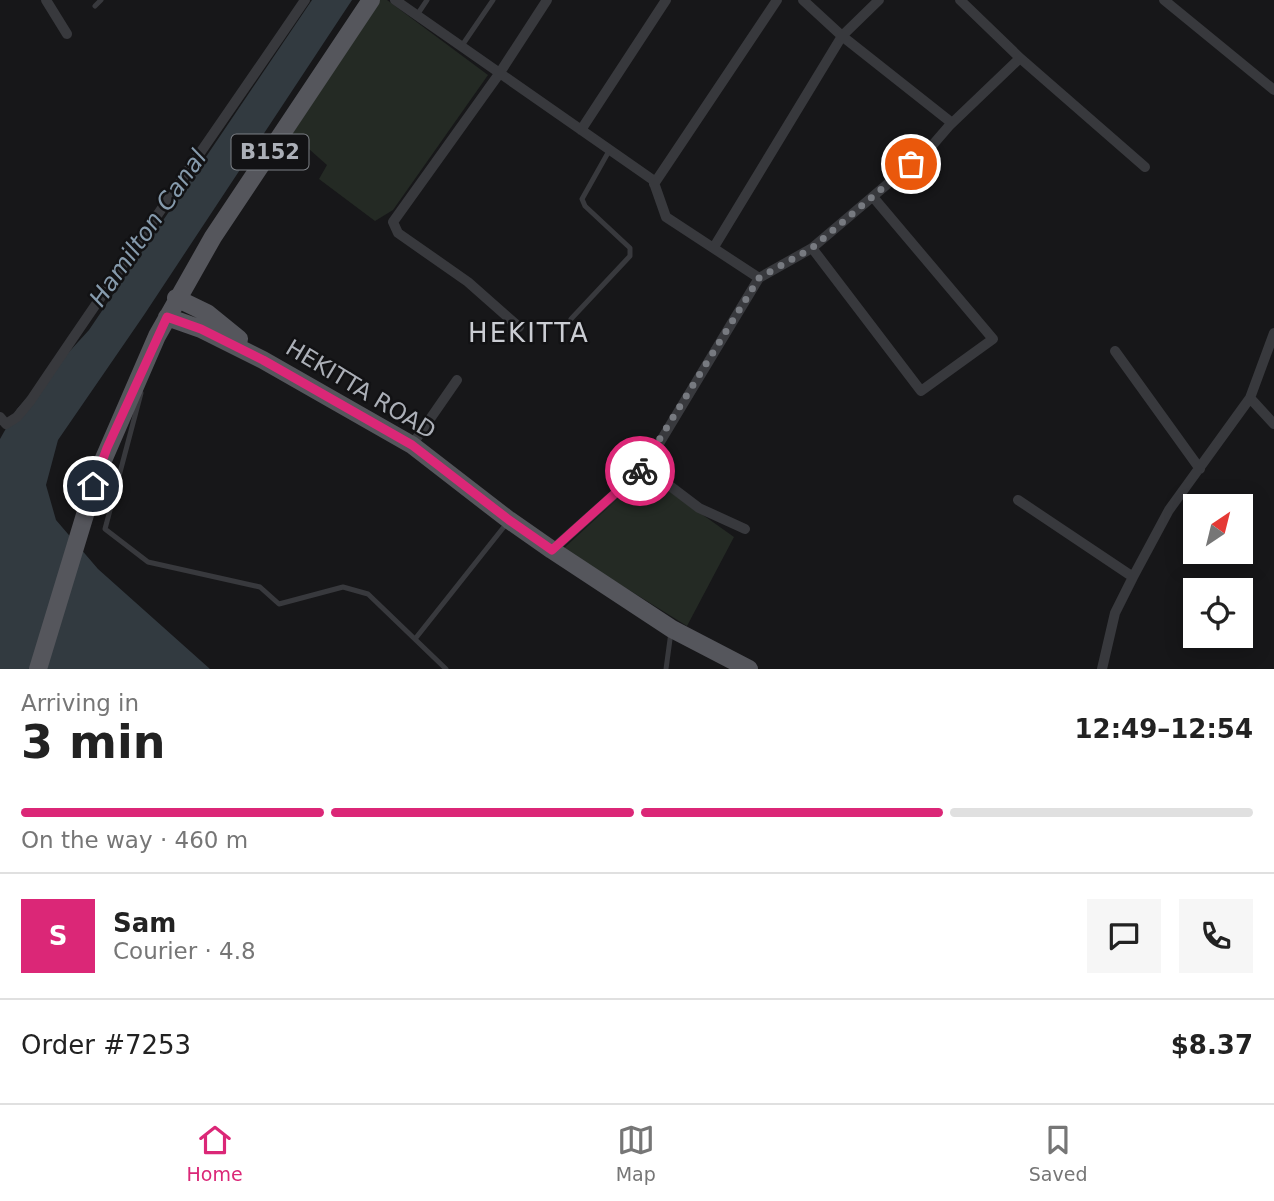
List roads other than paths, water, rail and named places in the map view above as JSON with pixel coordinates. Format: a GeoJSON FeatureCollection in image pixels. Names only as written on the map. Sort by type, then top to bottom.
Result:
{"type":"FeatureCollection","features":[{"type":"Feature","properties":{"kind":"main road","name":"B152"},"geometry":{"type":"LineString","coordinates":[[39,664],[107,448],[167,317],[213,237],[371,0]]}},
{"type":"Feature","properties":{"kind":"main road","name":"HEKITTA ROAD"},"geometry":{"type":"LineString","coordinates":[[177,299],[207,313],[263,360]]}},
{"type":"Feature","properties":{"kind":"main road","name":"HEKITTA ROAD"},"geometry":{"type":"LineString","coordinates":[[167,317],[201,329],[263,360],[412,445],[552,550],[672,629],[749,669]]}},
{"type":"Feature","properties":{"kind":"street"},"geometry":{"type":"LineString","coordinates":[[46,0],[67,34]]}},
{"type":"Feature","properties":{"kind":"street"},"geometry":{"type":"LineString","coordinates":[[3,421],[17,417],[31,400],[305,0]]}},
{"type":"Feature","properties":{"kind":"street"},"geometry":{"type":"LineString","coordinates":[[395,0],[653,180],[666,217],[759,278]]}},
{"type":"Feature","properties":{"kind":"street"},"geometry":{"type":"LineString","coordinates":[[519,327],[468,282],[398,233],[393,222],[499,74],[547,0]]}},
{"type":"Feature","properties":{"kind":"street"},"geometry":{"type":"LineString","coordinates":[[581,130],[666,0]]}},
{"type":"Feature","properties":{"kind":"street"},"geometry":{"type":"LineString","coordinates":[[654,184],[777,0]]}},
{"type":"Feature","properties":{"kind":"street"},"geometry":{"type":"LineString","coordinates":[[803,0],[842,36],[952,123]]}},
{"type":"Feature","properties":{"kind":"street"},"geometry":{"type":"LineString","coordinates":[[714,247],[842,36],[879,0]]}},
{"type":"Feature","properties":{"kind":"street"},"geometry":{"type":"LineString","coordinates":[[960,0],[1020,58],[1145,167]]}},
{"type":"Feature","properties":{"kind":"street"},"geometry":{"type":"LineString","coordinates":[[1164,0],[1274,90]]}},
{"type":"Feature","properties":{"kind":"street"},"geometry":{"type":"LineString","coordinates":[[552,550],[645,467],[759,278],[812,248],[873,197],[930,148],[952,123],[1020,58]]}},
{"type":"Feature","properties":{"kind":"street"},"geometry":{"type":"LineString","coordinates":[[812,248],[921,391],[993,339],[873,197]]}},
{"type":"Feature","properties":{"kind":"street"},"geometry":{"type":"LineString","coordinates":[[1102,669],[1115,613],[1133,577],[1169,510],[1250,398],[1274,332]]}},
{"type":"Feature","properties":{"kind":"street"},"geometry":{"type":"LineString","coordinates":[[1115,351],[1200,468]]}},
{"type":"Feature","properties":{"kind":"street"},"geometry":{"type":"LineString","coordinates":[[412,445],[457,380]]}},
{"type":"Feature","properties":{"kind":"street"},"geometry":{"type":"LineString","coordinates":[[1250,398],[1274,424]]}},
{"type":"Feature","properties":{"kind":"street"},"geometry":{"type":"LineString","coordinates":[[645,467],[699,508],[745,530]]}},
{"type":"Feature","properties":{"kind":"street"},"geometry":{"type":"LineString","coordinates":[[1018,500],[1133,577]]}},
{"type":"Feature","properties":{"kind":"lane"},"geometry":{"type":"LineString","coordinates":[[95,6],[101,0]]}},
{"type":"Feature","properties":{"kind":"lane"},"geometry":{"type":"LineString","coordinates":[[417,15],[427,0]]}},
{"type":"Feature","properties":{"kind":"lane"},"geometry":{"type":"LineString","coordinates":[[461,47],[493,0]]}},
{"type":"Feature","properties":{"kind":"lane"},"geometry":{"type":"LineString","coordinates":[[571,319],[630,256],[630,248],[585,206],[582,199],[609,150]]}},
{"type":"Feature","properties":{"kind":"lane"},"geometry":{"type":"LineString","coordinates":[[142,369],[139,401],[105,529],[148,562],[260,587],[279,604],[343,587],[368,593],[446,669]]}},
{"type":"Feature","properties":{"kind":"lane"},"geometry":{"type":"LineString","coordinates":[[415,639],[509,520]]}},
{"type":"Feature","properties":{"kind":"lane"},"geometry":{"type":"LineString","coordinates":[[666,669],[672,629]]}},
{"type":"Feature","properties":{"kind":"district","name":"HEKITTA"},"geometry":{"type":"Point","coordinates":[529,333]}},
{"type":"Feature","properties":{"kind":"water label","name":"Hamilton Canal"},"geometry":{"type":"Point","coordinates":[148,228]}}]}
